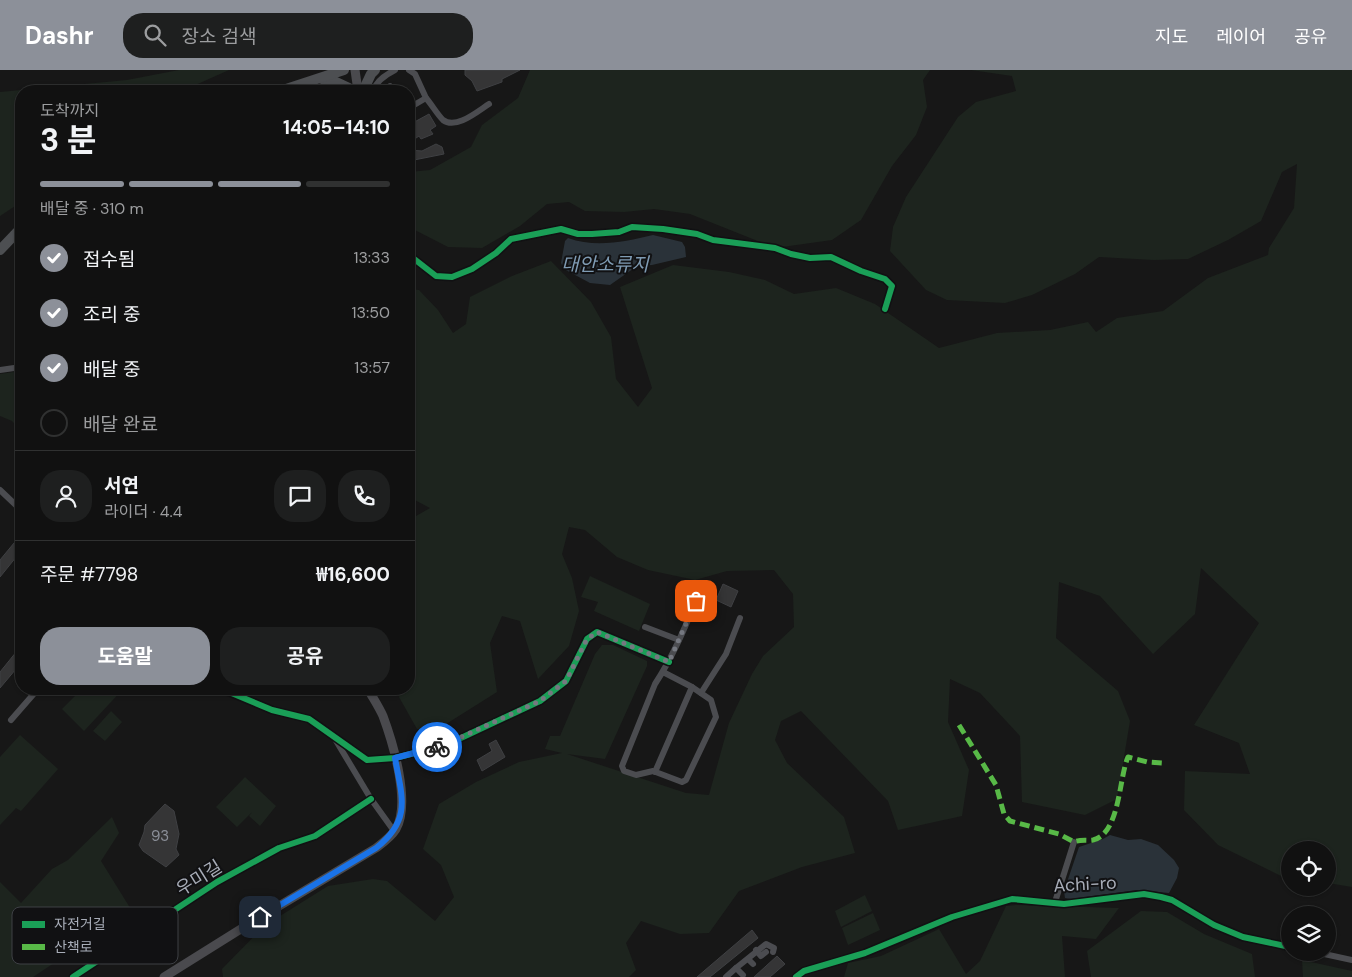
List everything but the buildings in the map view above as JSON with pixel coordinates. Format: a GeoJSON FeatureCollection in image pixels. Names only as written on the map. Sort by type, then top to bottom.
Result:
{"type":"FeatureCollection","features":[{"type":"Feature","properties":{"kind":"main road"},"geometry":{"type":"LineString","coordinates":[[316,79],[325,70]]}},
{"type":"Feature","properties":{"kind":"main road"},"geometry":{"type":"LineString","coordinates":[[298,85],[344,70]]}},
{"type":"Feature","properties":{"kind":"main road"},"geometry":{"type":"LineString","coordinates":[[355,70],[357,85]]}},
{"type":"Feature","properties":{"kind":"main road"},"geometry":{"type":"LineString","coordinates":[[366,85],[375,70]]}},
{"type":"Feature","properties":{"kind":"main road"},"geometry":{"type":"LineString","coordinates":[[316,79],[334,81],[343,85]]}},
{"type":"Feature","properties":{"kind":"main road"},"geometry":{"type":"LineString","coordinates":[[0,250],[15,234]]}},
{"type":"Feature","properties":{"kind":"main road"},"geometry":{"type":"LineString","coordinates":[[164,977],[238,930],[376,848],[397,828],[402,800],[395,758],[382,716],[371,695]]}},
{"type":"Feature","properties":{"kind":"street"},"geometry":{"type":"LineString","coordinates":[[375,85],[383,77],[395,70]]}},
{"type":"Feature","properties":{"kind":"street"},"geometry":{"type":"LineString","coordinates":[[409,70],[415,72],[426,98],[442,119],[449,123],[461,121],[489,104]]}},
{"type":"Feature","properties":{"kind":"street"},"geometry":{"type":"LineString","coordinates":[[415,104],[426,98]]}},
{"type":"Feature","properties":{"kind":"street"},"geometry":{"type":"LineString","coordinates":[[415,260],[436,276],[452,277],[472,269],[496,253],[511,239],[561,229],[578,234],[619,232],[632,227],[663,229],[697,234],[713,240],[775,248],[810,258],[831,257],[861,272],[884,279],[892,286],[885,309]]}},
{"type":"Feature","properties":{"kind":"street"},"geometry":{"type":"LineString","coordinates":[[0,370],[15,368]]}},
{"type":"Feature","properties":{"kind":"street"},"geometry":{"type":"LineString","coordinates":[[0,490],[15,504]]}},
{"type":"Feature","properties":{"kind":"street"},"geometry":{"type":"LineString","coordinates":[[663,672],[711,700],[716,717],[686,780],[682,782],[655,772],[636,775],[624,771],[622,766],[655,684],[669,662],[696,601]]}},
{"type":"Feature","properties":{"kind":"street"},"geometry":{"type":"LineString","coordinates":[[701,693],[726,654],[740,618]]}},
{"type":"Feature","properties":{"kind":"street"},"geometry":{"type":"LineString","coordinates":[[645,627],[679,640]]}},
{"type":"Feature","properties":{"kind":"street"},"geometry":{"type":"LineString","coordinates":[[236,695],[272,710],[309,719],[367,760],[395,758],[446,744],[540,701],[566,681],[587,639],[597,632],[669,662]]}},
{"type":"Feature","properties":{"kind":"street"},"geometry":{"type":"LineString","coordinates":[[655,772],[692,688]]}},
{"type":"Feature","properties":{"kind":"street"},"geometry":{"type":"LineString","coordinates":[[11,720],[33,695]]}},
{"type":"Feature","properties":{"kind":"street"},"geometry":{"type":"LineString","coordinates":[[333,736],[394,831]]}},
{"type":"Feature","properties":{"kind":"street","name":"우미길"},"geometry":{"type":"LineString","coordinates":[[178,908],[218,882],[279,848],[315,836],[372,799]]}},
{"type":"Feature","properties":{"kind":"street"},"geometry":{"type":"LineString","coordinates":[[1055,902],[1074,842]]}},
{"type":"Feature","properties":{"kind":"street","name":"Achi-ro"},"geometry":{"type":"LineString","coordinates":[[796,977],[804,971],[865,953],[952,917],[1012,899],[1064,904],[1144,894],[1172,900],[1214,925],[1243,937],[1281,945]]}},
{"type":"Feature","properties":{"kind":"street"},"geometry":{"type":"LineString","coordinates":[[726,977],[756,950],[766,944],[774,948],[773,952]]}},
{"type":"Feature","properties":{"kind":"street"},"geometry":{"type":"LineString","coordinates":[[756,950],[761,956],[766,952]]}},
{"type":"Feature","properties":{"kind":"street"},"geometry":{"type":"LineString","coordinates":[[1336,956],[1352,960]]}},
{"type":"Feature","properties":{"kind":"street"},"geometry":{"type":"LineString","coordinates":[[748,959],[753,964]]}},
{"type":"Feature","properties":{"kind":"street","name":"우미길"},"geometry":{"type":"LineString","coordinates":[[73,977],[93,964]]}},
{"type":"Feature","properties":{"kind":"street"},"geometry":{"type":"LineString","coordinates":[[736,968],[743,975]]}},
{"type":"Feature","properties":{"kind":"shaded area"},"geometry":{"type":"Polygon","coordinates":[[[179,70],[229,70],[195,85],[74,85],[127,80],[179,70]]]}},
{"type":"Feature","properties":{"kind":"shaded area"},"geometry":{"type":"Polygon","coordinates":[[[530,70],[930,70],[923,80],[927,107],[916,135],[892,166],[861,220],[832,240],[775,248],[690,214],[654,209],[624,212],[585,211],[569,202],[547,204],[520,226],[482,248],[448,247],[415,230],[415,171],[430,170],[471,147],[482,125],[518,98],[530,70]]]}},
{"type":"Feature","properties":{"kind":"shaded area"},"geometry":{"type":"Polygon","coordinates":[[[971,70],[1352,70],[1352,887],[1336,884],[1336,841],[1281,841],[1281,876],[1218,845],[1184,810],[1185,771],[1250,774],[1239,743],[1194,725],[1259,623],[1201,568],[1195,614],[1153,654],[1100,596],[1059,582],[1056,638],[1118,691],[1130,721],[1117,799],[1085,815],[1022,802],[1020,736],[980,693],[950,679],[948,722],[969,770],[962,816],[898,830],[888,801],[801,711],[781,721],[775,740],[787,763],[844,817],[855,853],[802,867],[739,891],[709,933],[680,934],[641,921],[626,943],[636,970],[629,977],[223,977],[222,969],[264,926],[328,886],[373,879],[387,881],[435,921],[454,897],[441,865],[423,849],[439,804],[476,782],[519,762],[562,753],[545,749],[550,736],[560,736],[595,654],[602,645],[613,645],[647,661],[647,666],[605,759],[567,754],[686,793],[709,795],[729,723],[752,674],[763,656],[794,627],[793,594],[774,570],[727,571],[695,580],[648,570],[617,557],[585,530],[569,527],[562,554],[572,578],[579,611],[569,646],[538,679],[520,621],[502,616],[490,643],[497,692],[435,731],[417,729],[399,697],[400,695],[415,695],[415,517],[430,508],[415,500],[415,290],[419,290],[438,310],[453,333],[466,324],[470,297],[512,276],[551,261],[591,302],[611,337],[616,379],[638,407],[652,388],[620,287],[673,265],[729,272],[765,280],[794,294],[836,288],[875,304],[939,348],[997,333],[1050,330],[1088,322],[1096,332],[1117,318],[1163,311],[1208,278],[1268,255],[1269,248],[1294,208],[1297,164],[1282,172],[1261,221],[1228,240],[1188,259],[1154,260],[1099,257],[1075,274],[1032,295],[1005,303],[947,300],[926,290],[890,251],[893,227],[906,197],[958,117],[976,102],[1016,91],[1012,76],[971,70]]]}},
{"type":"Feature","properties":{"kind":"shaded area"},"geometry":{"type":"Polygon","coordinates":[[[15,91],[15,206],[0,216],[0,92],[15,91]]]}},
{"type":"Feature","properties":{"kind":"shaded area"},"geometry":{"type":"Polygon","coordinates":[[[15,372],[15,424],[0,416],[0,374],[15,372]]]}},
{"type":"Feature","properties":{"kind":"shaded area"},"geometry":{"type":"Polygon","coordinates":[[[590,576],[650,604],[639,631],[594,611],[598,602],[581,597],[590,576]]]}},
{"type":"Feature","properties":{"kind":"shaded area"},"geometry":{"type":"Polygon","coordinates":[[[76,695],[117,695],[84,731],[62,709],[76,695]]]}},
{"type":"Feature","properties":{"kind":"shaded area"},"geometry":{"type":"Polygon","coordinates":[[[111,711],[122,722],[105,741],[93,731],[111,711]]]}},
{"type":"Feature","properties":{"kind":"shaded area"},"geometry":{"type":"Polygon","coordinates":[[[20,735],[58,769],[21,811],[16,808],[0,825],[0,757],[20,735]]]}},
{"type":"Feature","properties":{"kind":"shaded area"},"geometry":{"type":"Polygon","coordinates":[[[245,777],[276,806],[260,826],[249,816],[252,812],[237,827],[216,807],[245,777]]]}},
{"type":"Feature","properties":{"kind":"shaded area"},"geometry":{"type":"Polygon","coordinates":[[[112,817],[119,833],[101,861],[130,907],[12,907],[12,964],[52,964],[33,977],[0,977],[0,882],[21,903],[52,869],[68,860],[112,817]]]}},
{"type":"Feature","properties":{"kind":"shaded area"},"geometry":{"type":"Polygon","coordinates":[[[865,895],[872,911],[841,927],[835,911],[865,895]]]}},
{"type":"Feature","properties":{"kind":"shaded area"},"geometry":{"type":"Polygon","coordinates":[[[1006,906],[1119,908],[1096,939],[1062,936],[1065,977],[844,977],[848,963],[881,956],[939,929],[966,974],[980,961],[1006,906]]]}},
{"type":"Feature","properties":{"kind":"shaded area"},"geometry":{"type":"Polygon","coordinates":[[[1141,911],[1167,912],[1204,934],[1252,954],[1255,977],[1091,977],[1087,951],[1141,911]]]}},
{"type":"Feature","properties":{"kind":"shaded area"},"geometry":{"type":"Polygon","coordinates":[[[873,913],[880,930],[848,945],[842,928],[873,913]]]}},
{"type":"Feature","properties":{"kind":"shaded area"},"geometry":{"type":"Polygon","coordinates":[[[1302,961],[1352,971],[1352,977],[1303,977],[1302,961]]]}},
{"type":"Feature","properties":{"kind":"water","name":"대안소류지"},"geometry":{"type":"Polygon","coordinates":[[[653,235],[682,242],[685,247],[686,257],[652,265],[637,266],[610,285],[590,283],[564,269],[561,263],[565,241],[568,238],[589,243],[610,243],[653,235]]]}},
{"type":"Feature","properties":{"kind":"water"},"geometry":{"type":"Polygon","coordinates":[[[1110,835],[1128,840],[1141,839],[1158,845],[1174,860],[1179,868],[1177,878],[1169,893],[1137,890],[1071,899],[1065,898],[1064,891],[1079,847],[1110,835]]]}},
{"type":"Feature","properties":{"kind":"marked path"},"geometry":{"type":"LineString","coordinates":[[959,725],[996,785],[1004,814],[1010,821],[1059,834],[1074,842],[1093,840],[1102,836],[1109,827],[1114,816],[1128,757],[1147,762],[1163,763]]}},
{"type":"Feature","properties":{"kind":"cycle path"},"geometry":{"type":"LineString","coordinates":[[415,260],[436,276],[452,277],[472,269],[496,253],[511,239],[561,229],[578,234],[619,232],[632,227],[663,229],[697,234],[713,240],[775,248],[810,258],[831,257],[861,271],[885,279],[892,286],[885,309]]}},
{"type":"Feature","properties":{"kind":"cycle path"},"geometry":{"type":"LineString","coordinates":[[236,695],[272,710],[309,719],[367,760],[395,758],[446,745],[540,701],[566,681],[587,639],[597,632],[669,662]]}},
{"type":"Feature","properties":{"kind":"cycle path"},"geometry":{"type":"LineString","coordinates":[[178,908],[217,882],[279,848],[315,836],[371,799]]}},
{"type":"Feature","properties":{"kind":"cycle path"},"geometry":{"type":"LineString","coordinates":[[796,977],[804,971],[865,953],[952,917],[1012,899],[1064,904],[1144,894],[1172,900],[1214,925],[1243,937],[1281,945]]}},
{"type":"Feature","properties":{"kind":"cycle path"},"geometry":{"type":"LineString","coordinates":[[73,977],[93,964]]}},
{"type":"Feature","properties":{"kind":"way so far"},"geometry":{"type":"LineString","coordinates":[[437,747],[540,701],[566,681],[587,639],[597,632],[669,662],[696,601]]}},
{"type":"Feature","properties":{"kind":"route"},"geometry":{"type":"LineString","coordinates":[[260,917],[376,848],[390,837],[397,828],[402,800],[395,758],[437,747]]}}]}
